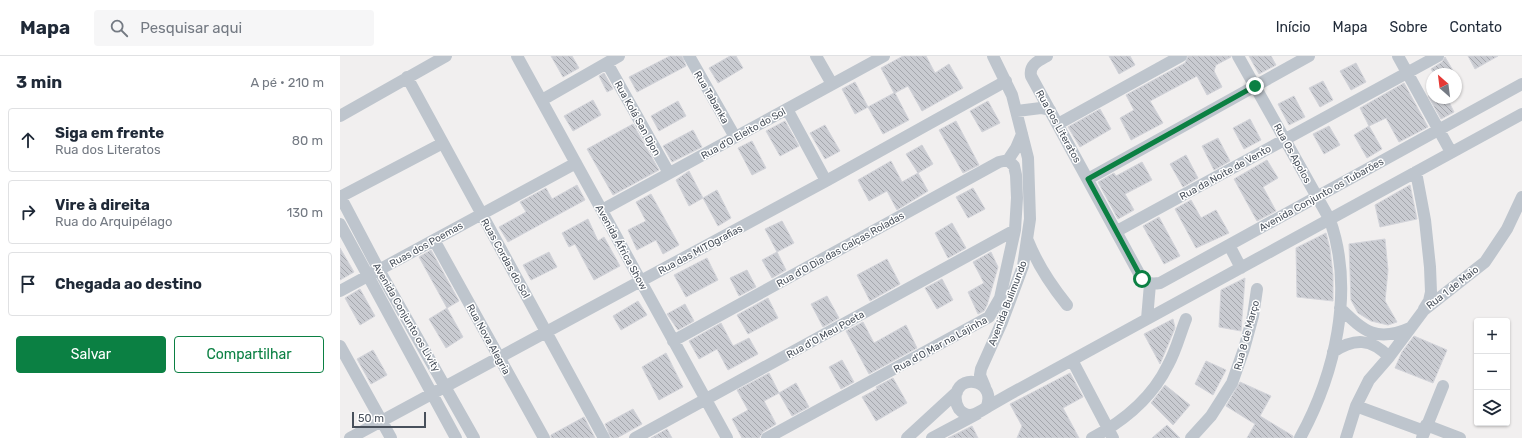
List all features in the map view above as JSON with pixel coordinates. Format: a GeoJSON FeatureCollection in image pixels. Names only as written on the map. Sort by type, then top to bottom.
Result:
{"type":"FeatureCollection","features":[{"type":"Feature","properties":{"kind":"street"},"geometry":{"type":"LineString","coordinates":[[340,116],[446,56]]}},
{"type":"Feature","properties":{"kind":"street","name":"Avenida África Show"},"geometry":{"type":"LineString","coordinates":[[517,56],[727,438]]}},
{"type":"Feature","properties":{"kind":"street"},"geometry":{"type":"LineString","coordinates":[[542,100],[619,56]]}},
{"type":"Feature","properties":{"kind":"street","name":"Rua Tabanka"},"geometry":{"type":"LineString","coordinates":[[689,56],[735,137]]}},
{"type":"Feature","properties":{"kind":"street"},"geometry":{"type":"LineString","coordinates":[[816,56],[832,84]]}},
{"type":"Feature","properties":{"kind":"street","name":"Rua d'O Eleito do Sol"},"geometry":{"type":"LineString","coordinates":[[602,210],[884,56]]}},
{"type":"Feature","properties":{"kind":"street","name":"Avenida Bulimundo"},"geometry":{"type":"LineString","coordinates":[[982,363],[1002,322],[1023,266],[1030,219],[1028,158],[1017,111],[1006,81],[993,56]]}},
{"type":"Feature","properties":{"kind":"street","name":"Rua dos Literatos"},"geometry":{"type":"LineString","coordinates":[[1047,56],[1033,65],[1030,71],[1031,76],[1142,279],[1150,284]]}},
{"type":"Feature","properties":{"kind":"street"},"geometry":{"type":"LineString","coordinates":[[1058,124],[1181,56]]}},
{"type":"Feature","properties":{"kind":"street","name":"Rua Os Apolos"},"geometry":{"type":"LineString","coordinates":[[1238,56],[1317,196],[1330,220],[1337,238],[1340,308],[1333,352],[1323,388],[1300,438]]}},
{"type":"Feature","properties":{"kind":"street"},"geometry":{"type":"LineString","coordinates":[[1088,179],[1309,56]]}},
{"type":"Feature","properties":{"kind":"street"},"geometry":{"type":"LineString","coordinates":[[1398,56],[1438,130],[1452,152]]}},
{"type":"Feature","properties":{"kind":"street","name":"Rua da Noite de Vento"},"geometry":{"type":"LineString","coordinates":[[1117,232],[1438,56]]}},
{"type":"Feature","properties":{"kind":"street","name":"Rua Kolá San Djon"},"geometry":{"type":"LineString","coordinates":[[607,63],[670,173]]}},
{"type":"Feature","properties":{"kind":"street","name":"Ruas Cordas do Sol"},"geometry":{"type":"LineString","coordinates":[[407,77],[604,438]]}},
{"type":"Feature","properties":{"kind":"street","name":"Rua das MITOgrafias"},"geometry":{"type":"LineString","coordinates":[[350,438],[826,181],[1006,81]]}},
{"type":"Feature","properties":{"kind":"street","name":"Avenida Conjunto os Tubarões"},"geometry":{"type":"LineString","coordinates":[[1150,284],[1160,283],[1522,84]]}},
{"type":"Feature","properties":{"kind":"street"},"geometry":{"type":"LineString","coordinates":[[1017,111],[1042,108],[1050,110]]}},
{"type":"Feature","properties":{"kind":"street"},"geometry":{"type":"LineString","coordinates":[[787,109],[826,181]]}},
{"type":"Feature","properties":{"kind":"street"},"geometry":{"type":"LineString","coordinates":[[932,438],[1522,114]]}},
{"type":"Feature","properties":{"kind":"street"},"geometry":{"type":"LineString","coordinates":[[1008,160],[1016,148],[1022,134]]}},
{"type":"Feature","properties":{"kind":"street"},"geometry":{"type":"LineString","coordinates":[[340,197],[443,143]]}},
{"type":"Feature","properties":{"kind":"street","name":"Rua d'O Mar na Lajinha"},"geometry":{"type":"LineString","coordinates":[[767,438],[989,317],[1000,298],[1015,230],[1017,198],[1016,175],[1014,166],[1008,160]]}},
{"type":"Feature","properties":{"kind":"street","name":"Rua d'O Dia das Calças Roladas"},"geometry":{"type":"LineString","coordinates":[[673,341],[998,162],[1008,160]]}},
{"type":"Feature","properties":{"kind":"street","name":"Ruas dos Poemas"},"geometry":{"type":"LineString","coordinates":[[340,292],[576,163]]}},
{"type":"Feature","properties":{"kind":"street"},"geometry":{"type":"LineString","coordinates":[[1416,172],[1425,220],[1430,267],[1431,292],[1429,301],[1424,310]]}},
{"type":"Feature","properties":{"kind":"street","name":"Avenida Conjunto os Livity"},"geometry":{"type":"LineString","coordinates":[[340,197],[379,270],[446,386],[474,438]]}},
{"type":"Feature","properties":{"kind":"street","name":"Rua 1 de Maio"},"geometry":{"type":"LineString","coordinates":[[1346,438],[1356,406],[1369,380],[1389,358],[1424,310],[1485,262],[1507,229],[1522,197]]}},
{"type":"Feature","properties":{"kind":"street","name":"Avenida Conjunto os Livity"},"geometry":{"type":"LineString","coordinates":[[340,224],[456,438]]}},
{"type":"Feature","properties":{"kind":"street","name":"Rua d'O Meu Poeta"},"geometry":{"type":"LineString","coordinates":[[635,438],[1015,230]]}},
{"type":"Feature","properties":{"kind":"street","name":"Rua Nova Alegria"},"geometry":{"type":"LineString","coordinates":[[434,240],[544,438]]}},
{"type":"Feature","properties":{"kind":"street"},"geometry":{"type":"LineString","coordinates":[[1028,240],[1037,262],[1047,279],[1067,305]]}},
{"type":"Feature","properties":{"kind":"street"},"geometry":{"type":"LineString","coordinates":[[1229,245],[1241,268]]}},
{"type":"Feature","properties":{"kind":"street"},"geometry":{"type":"LineString","coordinates":[[1147,319],[1150,284]]}},
{"type":"Feature","properties":{"kind":"street","name":"Rua 8 de Março"},"geometry":{"type":"LineString","coordinates":[[1191,438],[1211,416],[1232,383],[1244,349],[1257,289]]}},
{"type":"Feature","properties":{"kind":"street"},"geometry":{"type":"LineString","coordinates":[[1340,308],[1356,324],[1377,334],[1400,332],[1410,328]]}},
{"type":"Feature","properties":{"kind":"street"},"geometry":{"type":"LineString","coordinates":[[1092,438],[1111,434],[1154,388],[1169,365],[1186,319]]}},
{"type":"Feature","properties":{"kind":"street"},"geometry":{"type":"LineString","coordinates":[[1333,352],[1342,346],[1359,342],[1376,346],[1389,358]]}},
{"type":"Feature","properties":{"kind":"street"},"geometry":{"type":"LineString","coordinates":[[340,346],[391,438]]}},
{"type":"Feature","properties":{"kind":"street"},"geometry":{"type":"LineString","coordinates":[[1072,360],[1111,434]]}},
{"type":"Feature","properties":{"kind":"street"},"geometry":{"type":"LineString","coordinates":[[908,438],[960,388],[982,363]]}},
{"type":"Feature","properties":{"kind":"street"},"geometry":{"type":"LineString","coordinates":[[982,363],[980,375],[986,389],[989,397],[981,411],[966,414],[958,407],[955,397],[960,388],[975,382],[986,389],[998,395],[1010,394]]}},
{"type":"Feature","properties":{"kind":"street"},"geometry":{"type":"LineString","coordinates":[[1424,432],[1442,386]]}},
{"type":"Feature","properties":{"kind":"street"},"geometry":{"type":"LineString","coordinates":[[1356,406],[1424,432],[1460,438]]}},
{"type":"Feature","properties":{"kind":"building"},"geometry":{"type":"Polygon","coordinates":[[[551,56],[572,56],[579,68],[563,77],[551,56]]]}},
{"type":"Feature","properties":{"kind":"building"},"geometry":{"type":"Polygon","coordinates":[[[670,56],[682,56],[686,66],[637,92],[629,77],[670,56]]]}},
{"type":"Feature","properties":{"kind":"building"},"geometry":{"type":"Polygon","coordinates":[[[730,56],[736,56],[743,68],[718,83],[709,68],[730,56]]]}},
{"type":"Feature","properties":{"kind":"building"},"geometry":{"type":"Polygon","coordinates":[[[903,56],[926,56],[935,73],[949,64],[963,88],[922,111],[908,86],[895,93],[909,120],[883,134],[868,107],[894,93],[881,68],[903,56]]]}},
{"type":"Feature","properties":{"kind":"building"},"geometry":{"type":"Polygon","coordinates":[[[1109,56],[1130,56],[1135,65],[1119,74],[1109,56]]]}},
{"type":"Feature","properties":{"kind":"building"},"geometry":{"type":"Polygon","coordinates":[[[1188,56],[1231,56],[1216,65],[1214,71],[1222,87],[1207,95],[1197,76],[1150,101],[1163,123],[1131,140],[1120,118],[1134,110],[1126,95],[1185,63],[1188,56]]]}},
{"type":"Feature","properties":{"kind":"building"},"geometry":{"type":"Polygon","coordinates":[[[1249,56],[1271,56],[1276,65],[1259,74],[1249,56]]]}},
{"type":"Feature","properties":{"kind":"building"},"geometry":{"type":"Polygon","coordinates":[[[1468,56],[1498,56],[1475,69],[1468,56]]]}},
{"type":"Feature","properties":{"kind":"building"},"geometry":{"type":"Polygon","coordinates":[[[1445,57],[1451,68],[1433,68],[1442,62],[1445,57]]]}},
{"type":"Feature","properties":{"kind":"building"},"geometry":{"type":"Polygon","coordinates":[[[1356,63],[1366,82],[1351,90],[1340,71],[1356,63]]]}},
{"type":"Feature","properties":{"kind":"building"},"geometry":{"type":"Polygon","coordinates":[[[604,73],[613,89],[607,92],[599,76],[604,73]]]}},
{"type":"Feature","properties":{"kind":"building"},"geometry":{"type":"Polygon","coordinates":[[[1323,81],[1333,100],[1320,107],[1309,88],[1323,81]]]}},
{"type":"Feature","properties":{"kind":"building"},"geometry":{"type":"Polygon","coordinates":[[[855,82],[868,107],[855,114],[842,89],[855,82]]]}},
{"type":"Feature","properties":{"kind":"building"},"geometry":{"type":"Polygon","coordinates":[[[1404,83],[1428,127],[1399,142],[1386,118],[1369,126],[1360,108],[1404,83]]]}},
{"type":"Feature","properties":{"kind":"building"},"geometry":{"type":"Polygon","coordinates":[[[1294,96],[1305,117],[1289,125],[1278,104],[1294,96]]]}},
{"type":"Feature","properties":{"kind":"building"},"geometry":{"type":"Polygon","coordinates":[[[593,100],[601,115],[573,131],[564,116],[593,100]]]}},
{"type":"Feature","properties":{"kind":"building"},"geometry":{"type":"Polygon","coordinates":[[[678,101],[686,116],[659,131],[651,116],[678,101]]]}},
{"type":"Feature","properties":{"kind":"building"},"geometry":{"type":"Polygon","coordinates":[[[988,101],[1000,123],[982,132],[970,111],[988,101]]]}},
{"type":"Feature","properties":{"kind":"building"},"geometry":{"type":"Polygon","coordinates":[[[1433,104],[1450,104],[1454,112],[1441,119],[1433,104]]]}},
{"type":"Feature","properties":{"kind":"building"},"geometry":{"type":"Polygon","coordinates":[[[1100,109],[1111,129],[1080,147],[1068,127],[1100,109]]]}},
{"type":"Feature","properties":{"kind":"building"},"geometry":{"type":"Polygon","coordinates":[[[1250,119],[1261,140],[1244,149],[1233,128],[1250,119]]]}},
{"type":"Feature","properties":{"kind":"building"},"geometry":{"type":"Polygon","coordinates":[[[785,121],[799,146],[780,156],[766,131],[785,121]]]}},
{"type":"Feature","properties":{"kind":"building"},"geometry":{"type":"Polygon","coordinates":[[[956,121],[979,165],[963,173],[939,130],[956,121]]]}},
{"type":"Feature","properties":{"kind":"building"},"geometry":{"type":"Polygon","coordinates":[[[633,124],[659,170],[613,195],[587,149],[633,124]]]}},
{"type":"Feature","properties":{"kind":"building"},"geometry":{"type":"Polygon","coordinates":[[[825,125],[840,151],[825,159],[810,133],[825,125]]]}},
{"type":"Feature","properties":{"kind":"building"},"geometry":{"type":"Polygon","coordinates":[[[1329,126],[1340,145],[1324,154],[1313,134],[1329,126]]]}},
{"type":"Feature","properties":{"kind":"building"},"geometry":{"type":"Polygon","coordinates":[[[1369,126],[1382,149],[1367,158],[1354,135],[1369,126]]]}},
{"type":"Feature","properties":{"kind":"building"},"geometry":{"type":"Polygon","coordinates":[[[693,130],[702,147],[672,162],[663,146],[693,130]]]}},
{"type":"Feature","properties":{"kind":"building"},"geometry":{"type":"Polygon","coordinates":[[[1218,138],[1230,161],[1214,170],[1202,146],[1218,138]]]}},
{"type":"Feature","properties":{"kind":"building"},"geometry":{"type":"Polygon","coordinates":[[[752,141],[766,168],[752,175],[738,148],[752,141]]]}},
{"type":"Feature","properties":{"kind":"building"},"geometry":{"type":"Polygon","coordinates":[[[922,145],[933,164],[918,173],[906,154],[922,145]]]}},
{"type":"Feature","properties":{"kind":"building"},"geometry":{"type":"Polygon","coordinates":[[[1186,155],[1198,178],[1183,187],[1170,164],[1186,155]]]}},
{"type":"Feature","properties":{"kind":"building"},"geometry":{"type":"Polygon","coordinates":[[[1267,160],[1278,178],[1263,187],[1276,211],[1257,221],[1234,179],[1267,160]]]}},
{"type":"Feature","properties":{"kind":"building"},"geometry":{"type":"Polygon","coordinates":[[[891,161],[902,182],[918,173],[928,191],[897,210],[887,191],[869,201],[858,180],[891,161]]]}},
{"type":"Feature","properties":{"kind":"building"},"geometry":{"type":"Polygon","coordinates":[[[1142,162],[1152,180],[1125,194],[1134,210],[1118,219],[1098,182],[1114,173],[1116,176],[1142,162]]]}},
{"type":"Feature","properties":{"kind":"building"},"geometry":{"type":"Polygon","coordinates":[[[689,171],[703,198],[689,206],[676,180],[689,171]]]}},
{"type":"Feature","properties":{"kind":"building"},"geometry":{"type":"Polygon","coordinates":[[[577,185],[585,200],[508,242],[499,227],[526,212],[520,202],[546,188],[552,199],[577,185]]]}},
{"type":"Feature","properties":{"kind":"building"},"geometry":{"type":"Polygon","coordinates":[[[1410,185],[1417,219],[1380,227],[1375,205],[1410,185]]]}},
{"type":"Feature","properties":{"kind":"building"},"geometry":{"type":"Polygon","coordinates":[[[973,188],[985,209],[968,218],[956,197],[973,188]]]}},
{"type":"Feature","properties":{"kind":"building"},"geometry":{"type":"Polygon","coordinates":[[[717,190],[731,218],[718,226],[703,198],[717,190]]]}},
{"type":"Feature","properties":{"kind":"building"},"geometry":{"type":"Polygon","coordinates":[[[651,194],[679,245],[663,254],[656,240],[637,250],[628,230],[646,221],[636,202],[651,194]]]}},
{"type":"Feature","properties":{"kind":"building"},"geometry":{"type":"Polygon","coordinates":[[[1191,200],[1201,218],[1216,210],[1229,233],[1196,248],[1175,209],[1191,200]]]}},
{"type":"Feature","properties":{"kind":"building"},"geometry":{"type":"Polygon","coordinates":[[[1159,217],[1180,256],[1164,264],[1143,226],[1159,217]]]}},
{"type":"Feature","properties":{"kind":"building"},"geometry":{"type":"Polygon","coordinates":[[[588,219],[598,241],[604,237],[620,266],[594,280],[575,244],[569,247],[562,233],[588,219]]]}},
{"type":"Feature","properties":{"kind":"building"},"geometry":{"type":"Polygon","coordinates":[[[782,221],[794,243],[777,252],[765,229],[782,221]]]}},
{"type":"Feature","properties":{"kind":"building"},"geometry":{"type":"Polygon","coordinates":[[[952,223],[966,248],[948,258],[935,233],[952,223]]]}},
{"type":"Feature","properties":{"kind":"building"},"geometry":{"type":"Polygon","coordinates":[[[1326,233],[1330,249],[1333,275],[1333,301],[1297,297],[1296,248],[1326,233]]]}},
{"type":"Feature","properties":{"kind":"building"},"geometry":{"type":"Polygon","coordinates":[[[1385,239],[1388,270],[1385,301],[1397,322],[1388,325],[1371,321],[1358,313],[1351,300],[1349,244],[1385,239]]]}},
{"type":"Feature","properties":{"kind":"building"},"geometry":{"type":"Polygon","coordinates":[[[340,248],[354,272],[340,280],[340,248]]]}},
{"type":"Feature","properties":{"kind":"building"},"geometry":{"type":"Polygon","coordinates":[[[431,250],[459,301],[447,308],[419,257],[431,250]]]}},
{"type":"Feature","properties":{"kind":"building"},"geometry":{"type":"Polygon","coordinates":[[[549,252],[557,267],[531,280],[523,265],[549,252]]]}},
{"type":"Feature","properties":{"kind":"building"},"geometry":{"type":"Polygon","coordinates":[[[777,252],[786,270],[772,278],[762,260],[777,252]]]}},
{"type":"Feature","properties":{"kind":"building"},"geometry":{"type":"Polygon","coordinates":[[[991,252],[998,267],[987,305],[984,311],[978,314],[968,292],[984,283],[973,262],[991,252]]]}},
{"type":"Feature","properties":{"kind":"building"},"geometry":{"type":"Polygon","coordinates":[[[707,258],[718,280],[686,297],[674,275],[707,258]]]}},
{"type":"Feature","properties":{"kind":"building"},"geometry":{"type":"Polygon","coordinates":[[[887,259],[900,284],[870,301],[857,275],[887,259]]]}},
{"type":"Feature","properties":{"kind":"building"},"geometry":{"type":"Polygon","coordinates":[[[747,270],[756,287],[739,296],[730,278],[747,270]]]}},
{"type":"Feature","properties":{"kind":"building"},"geometry":{"type":"Polygon","coordinates":[[[1245,278],[1241,331],[1219,327],[1221,290],[1245,278]]]}},
{"type":"Feature","properties":{"kind":"building"},"geometry":{"type":"Polygon","coordinates":[[[942,279],[953,300],[937,309],[925,288],[942,279]]]}},
{"type":"Feature","properties":{"kind":"building"},"geometry":{"type":"Polygon","coordinates":[[[360,289],[375,316],[360,325],[345,298],[360,289]]]}},
{"type":"Feature","properties":{"kind":"building"},"geometry":{"type":"Polygon","coordinates":[[[827,296],[839,318],[823,327],[811,304],[827,296]]]}},
{"type":"Feature","properties":{"kind":"building"},"geometry":{"type":"Polygon","coordinates":[[[768,298],[778,318],[748,334],[737,315],[768,298]]]}},
{"type":"Feature","properties":{"kind":"building"},"geometry":{"type":"Polygon","coordinates":[[[638,301],[647,315],[621,330],[613,316],[638,301]]]}},
{"type":"Feature","properties":{"kind":"building"},"geometry":{"type":"Polygon","coordinates":[[[685,304],[694,321],[678,330],[667,314],[685,304]]]}},
{"type":"Feature","properties":{"kind":"building"},"geometry":{"type":"Polygon","coordinates":[[[447,308],[463,337],[446,348],[429,319],[447,308]]]}},
{"type":"Feature","properties":{"kind":"building"},"geometry":{"type":"Polygon","coordinates":[[[1173,319],[1175,328],[1160,364],[1144,334],[1173,319]]]}},
{"type":"Feature","properties":{"kind":"building"},"geometry":{"type":"Polygon","coordinates":[[[863,322],[874,343],[906,325],[917,348],[869,374],[846,331],[863,322]]]}},
{"type":"Feature","properties":{"kind":"building"},"geometry":{"type":"Polygon","coordinates":[[[721,323],[733,346],[749,338],[758,354],[728,370],[717,349],[699,359],[689,341],[721,323]]]}},
{"type":"Feature","properties":{"kind":"building"},"geometry":{"type":"Polygon","coordinates":[[[1414,336],[1447,350],[1433,383],[1395,368],[1402,352],[1414,336]]]}},
{"type":"Feature","properties":{"kind":"building"},"geometry":{"type":"Polygon","coordinates":[[[373,350],[387,375],[371,384],[357,359],[373,350]]]}},
{"type":"Feature","properties":{"kind":"building"},"geometry":{"type":"Polygon","coordinates":[[[666,353],[683,387],[659,400],[642,367],[666,353]]]}},
{"type":"Feature","properties":{"kind":"building"},"geometry":{"type":"Polygon","coordinates":[[[842,360],[854,382],[841,389],[829,367],[842,360]]]}},
{"type":"Feature","properties":{"kind":"building"},"geometry":{"type":"Polygon","coordinates":[[[1206,361],[1226,370],[1213,395],[1195,384],[1206,361]]]}},
{"type":"Feature","properties":{"kind":"building"},"geometry":{"type":"Polygon","coordinates":[[[769,373],[779,393],[764,401],[776,424],[763,432],[759,438],[742,438],[732,419],[748,410],[737,390],[769,373]]]}},
{"type":"Feature","properties":{"kind":"building"},"geometry":{"type":"Polygon","coordinates":[[[1070,373],[1083,397],[1063,408],[1079,438],[1017,438],[1022,426],[1010,404],[1070,373]]]}},
{"type":"Feature","properties":{"kind":"building"},"geometry":{"type":"Polygon","coordinates":[[[893,378],[907,403],[876,421],[862,397],[877,389],[876,387],[893,378]]]}},
{"type":"Feature","properties":{"kind":"building"},"geometry":{"type":"Polygon","coordinates":[[[1240,382],[1271,396],[1260,416],[1293,436],[1293,438],[1247,438],[1255,424],[1226,406],[1240,382]]]}},
{"type":"Feature","properties":{"kind":"building"},"geometry":{"type":"Polygon","coordinates":[[[796,383],[809,407],[792,416],[779,393],[796,383]]]}},
{"type":"Feature","properties":{"kind":"building"},"geometry":{"type":"Polygon","coordinates":[[[1165,385],[1190,405],[1173,425],[1151,403],[1165,385]]]}},
{"type":"Feature","properties":{"kind":"building"},"geometry":{"type":"Polygon","coordinates":[[[633,409],[642,424],[617,438],[611,438],[605,424],[633,409]]]}},
{"type":"Feature","properties":{"kind":"building"},"geometry":{"type":"Polygon","coordinates":[[[584,417],[595,438],[551,438],[551,435],[584,417]]]}},
{"type":"Feature","properties":{"kind":"building"},"geometry":{"type":"Polygon","coordinates":[[[1167,425],[1180,438],[1152,438],[1167,425]]]}},
{"type":"Feature","properties":{"kind":"building"},"geometry":{"type":"Polygon","coordinates":[[[972,426],[978,438],[948,438],[972,426]]]}},
{"type":"Feature","properties":{"kind":"building"},"geometry":{"type":"Polygon","coordinates":[[[667,429],[672,438],[651,438],[667,429]]]}},
{"type":"Feature","properties":{"kind":"route"},"geometry":{"type":"LineString","coordinates":[[1142,279],[1088,179],[1255,86]]}}]}
